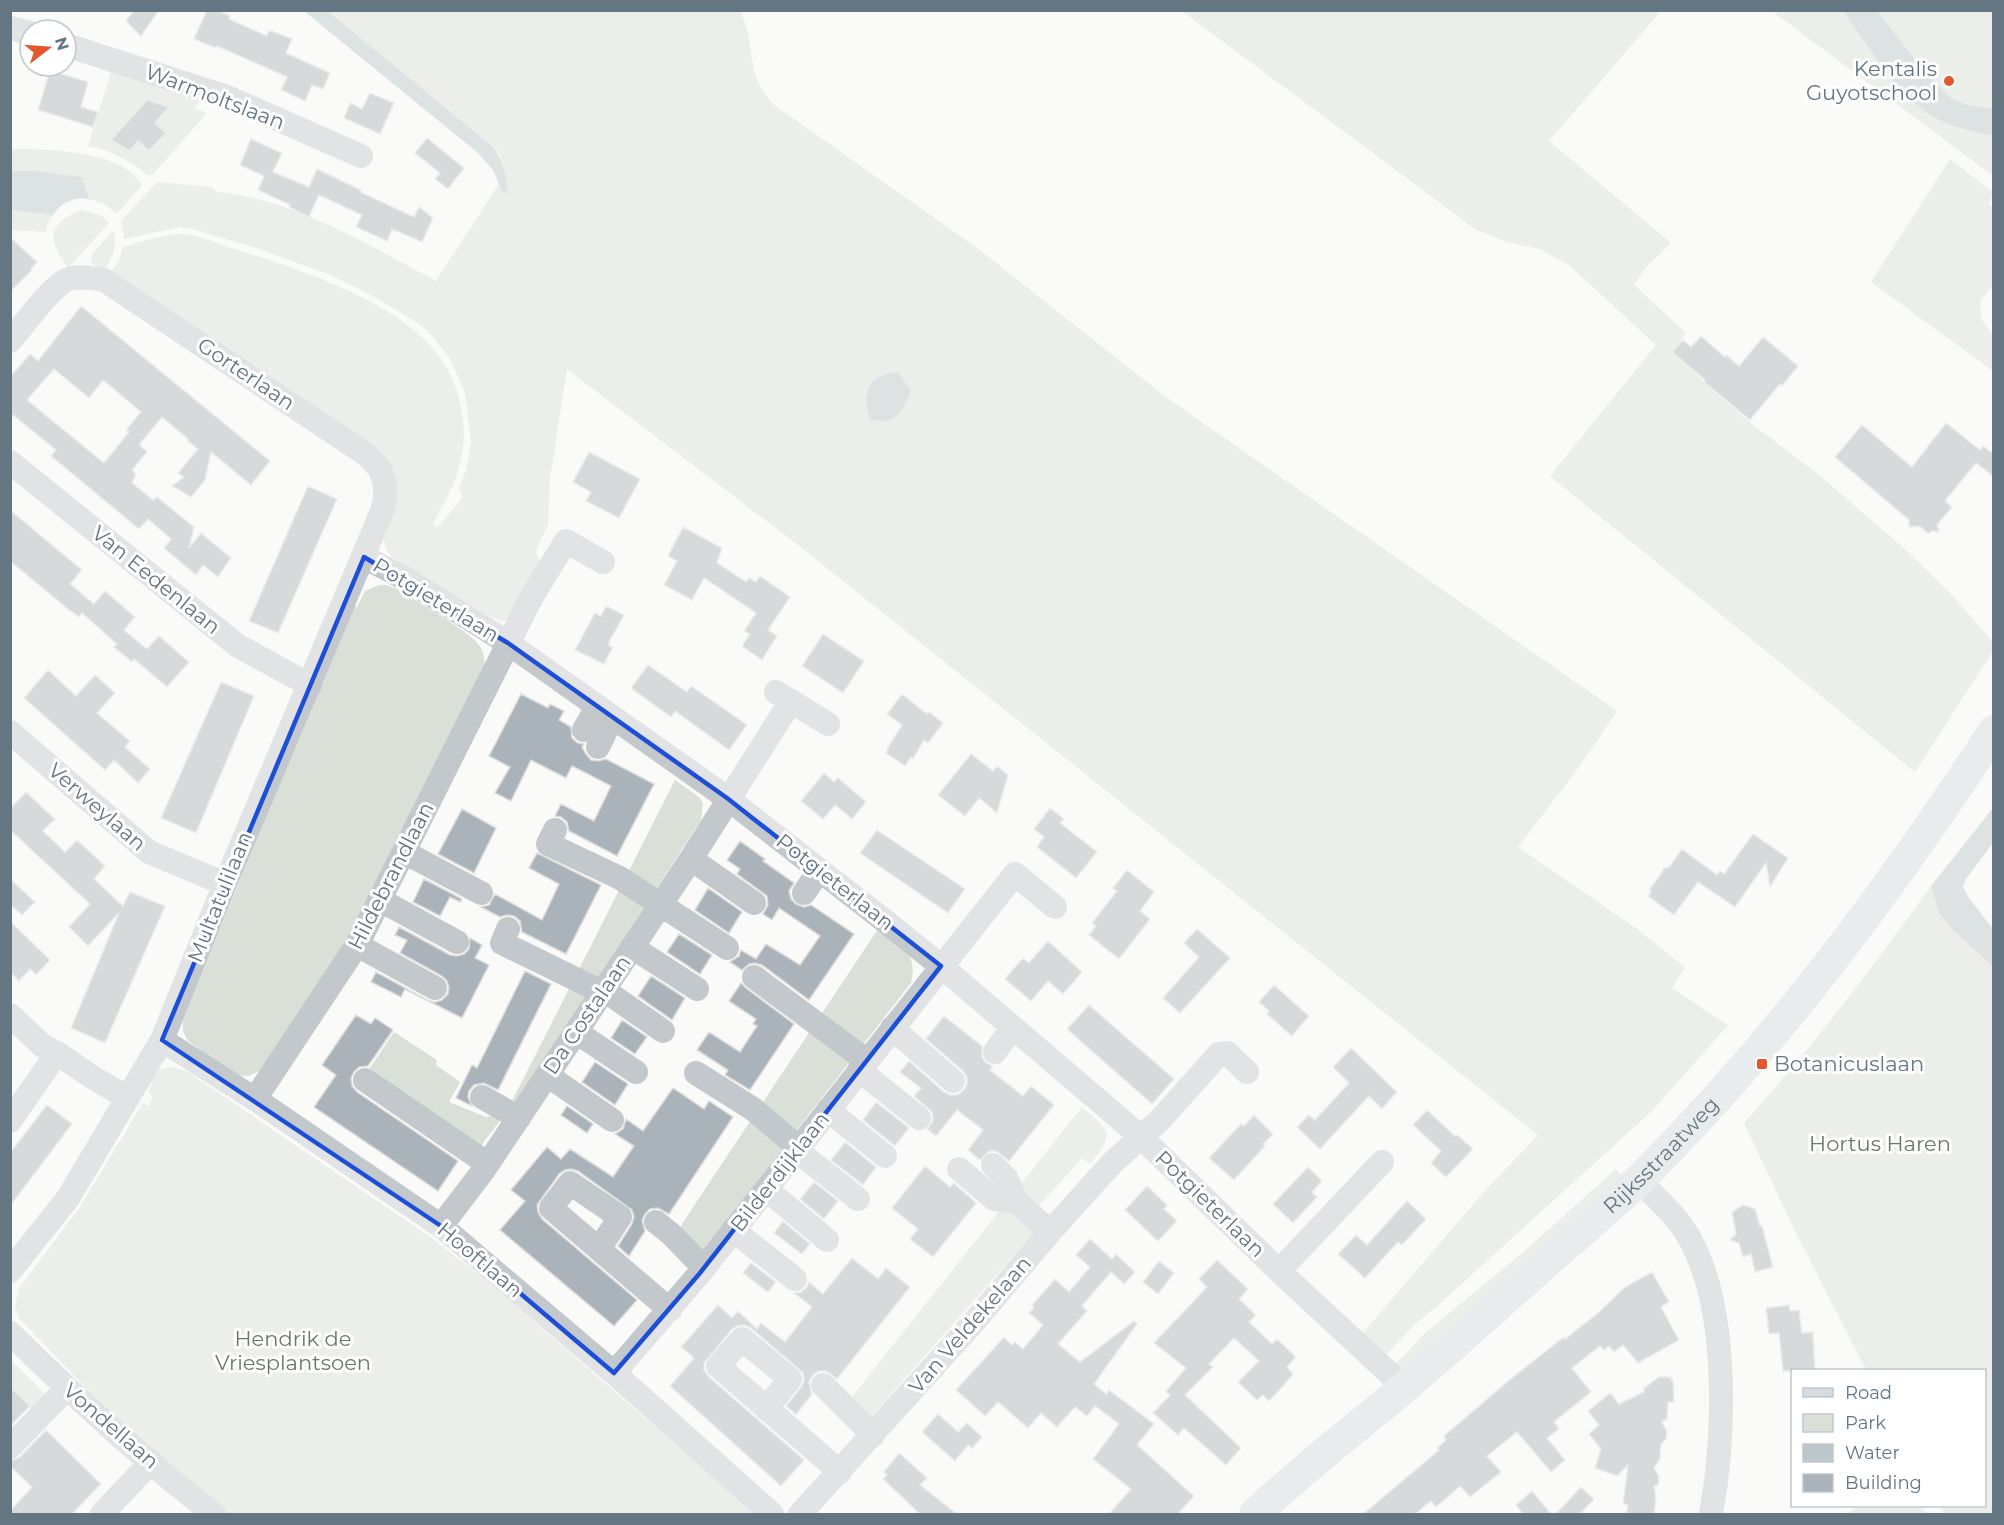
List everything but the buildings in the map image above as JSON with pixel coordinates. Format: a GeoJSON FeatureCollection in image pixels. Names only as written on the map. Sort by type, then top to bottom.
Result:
{"type":"FeatureCollection","features":[{"type":"Feature","properties":{"kind":"main road","name":"Rijksstraatweg"},"geometry":{"type":"LineString","coordinates":[[1255,1515],[1404,1388],[1639,1180],[1729,1084],[1826,967],[1941,812],[1994,731]]}},
{"type":"Feature","properties":{"kind":"street","name":"Warmoltslaan"},"geometry":{"type":"LineString","coordinates":[[78,49],[227,97],[361,156]]}},
{"type":"Feature","properties":{"kind":"street","name":"Gorterlaan"},"geometry":{"type":"LineString","coordinates":[[10,341],[51,293],[66,280],[80,278],[104,280],[367,455],[380,469],[385,484],[385,499]]}},
{"type":"Feature","properties":{"kind":"street","name":"Van Eedenlaan"},"geometry":{"type":"LineString","coordinates":[[10,462],[238,646],[310,685]]}},
{"type":"Feature","properties":{"kind":"street","name":"Multatulilaan"},"geometry":{"type":"LineString","coordinates":[[10,1271],[68,1198],[162,1040],[225,884],[364,557],[385,499]]}},
{"type":"Feature","properties":{"kind":"street","name":"Potgieterlaan"},"geometry":{"type":"LineString","coordinates":[[508,643],[531,598],[566,541],[603,562]]}},
{"type":"Feature","properties":{"kind":"street","name":"Potgieterlaan"},"geometry":{"type":"LineString","coordinates":[[364,557],[406,579],[508,643],[728,798],[804,875],[941,966],[1140,1136],[1404,1388]]}},
{"type":"Feature","properties":{"kind":"street","name":"Hildebrandlaan"},"geometry":{"type":"LineString","coordinates":[[255,1099],[357,945],[508,643]]}},
{"type":"Feature","properties":{"kind":"street"},"geometry":{"type":"LineString","coordinates":[[728,798],[783,697],[828,724]]}},
{"type":"Feature","properties":{"kind":"street"},"geometry":{"type":"LineString","coordinates":[[591,738],[605,712]]}},
{"type":"Feature","properties":{"kind":"street","name":"Verweylaan"},"geometry":{"type":"LineString","coordinates":[[10,732],[149,852],[225,884]]}},
{"type":"Feature","properties":{"kind":"street","name":"Da Costalaan"},"geometry":{"type":"LineString","coordinates":[[441,1226],[488,1164],[519,1118],[691,859],[728,798]]}},
{"type":"Feature","properties":{"kind":"street"},"geometry":{"type":"LineString","coordinates":[[555,830],[548,844],[620,878],[727,948]]}},
{"type":"Feature","properties":{"kind":"street"},"geometry":{"type":"LineString","coordinates":[[404,852],[481,893]]}},
{"type":"Feature","properties":{"kind":"street"},"geometry":{"type":"LineString","coordinates":[[691,859],[754,903]]}},
{"type":"Feature","properties":{"kind":"street"},"geometry":{"type":"LineString","coordinates":[[941,966],[1015,874],[1056,907]]}},
{"type":"Feature","properties":{"kind":"street"},"geometry":{"type":"LineString","coordinates":[[380,900],[457,942]]}},
{"type":"Feature","properties":{"kind":"street"},"geometry":{"type":"LineString","coordinates":[[508,929],[502,943],[603,991],[663,1031]]}},
{"type":"Feature","properties":{"kind":"street"},"geometry":{"type":"LineString","coordinates":[[357,945],[435,988]]}},
{"type":"Feature","properties":{"kind":"street"},"geometry":{"type":"LineString","coordinates":[[632,947],[697,989]]}},
{"type":"Feature","properties":{"kind":"street","name":"Bilderdijklaan"},"geometry":{"type":"LineString","coordinates":[[614,1374],[704,1268],[941,966]]}},
{"type":"Feature","properties":{"kind":"street"},"geometry":{"type":"LineString","coordinates":[[754,977],[863,1066],[919,1118]]}},
{"type":"Feature","properties":{"kind":"street"},"geometry":{"type":"LineString","coordinates":[[10,1015],[44,1046],[128,1098]]}},
{"type":"Feature","properties":{"kind":"street"},"geometry":{"type":"LineString","coordinates":[[892,1028],[953,1081]]}},
{"type":"Feature","properties":{"kind":"street"},"geometry":{"type":"LineString","coordinates":[[995,1052],[1012,1028]]}},
{"type":"Feature","properties":{"kind":"street"},"geometry":{"type":"LineString","coordinates":[[576,1032],[636,1072]]}},
{"type":"Feature","properties":{"kind":"street","name":"Hooftlaan"},"geometry":{"type":"LineString","coordinates":[[162,1040],[255,1099],[441,1226],[614,1374],[772,1515]]}},
{"type":"Feature","properties":{"kind":"street"},"geometry":{"type":"LineString","coordinates":[[10,1121],[57,1053]]}},
{"type":"Feature","properties":{"kind":"street","name":"Potgieterlaan"},"geometry":{"type":"LineString","coordinates":[[1140,1136],[1160,1121],[1219,1054],[1227,1053],[1247,1072]]}},
{"type":"Feature","properties":{"kind":"street"},"geometry":{"type":"LineString","coordinates":[[696,1073],[753,1109],[858,1199]]}},
{"type":"Feature","properties":{"kind":"street"},"geometry":{"type":"LineString","coordinates":[[547,1075],[612,1120]]}},
{"type":"Feature","properties":{"kind":"street"},"geometry":{"type":"LineString","coordinates":[[365,1080],[488,1164]]}},
{"type":"Feature","properties":{"kind":"street"},"geometry":{"type":"LineString","coordinates":[[482,1097],[519,1118]]}},
{"type":"Feature","properties":{"kind":"street"},"geometry":{"type":"LineString","coordinates":[[828,1110],[885,1156]]}},
{"type":"Feature","properties":{"kind":"street","name":"Van Veldekelaan"},"geometry":{"type":"LineString","coordinates":[[800,1515],[974,1322],[1050,1232],[1113,1162],[1140,1136]]}},
{"type":"Feature","properties":{"kind":"street","name":"Potgieterlaan"},"geometry":{"type":"LineString","coordinates":[[1279,1271],[1382,1162]]}},
{"type":"Feature","properties":{"kind":"street"},"geometry":{"type":"LineString","coordinates":[[993,1165],[1006,1178],[1017,1202],[1050,1232]]}},
{"type":"Feature","properties":{"kind":"street"},"geometry":{"type":"LineString","coordinates":[[958,1169],[994,1199],[1017,1202]]}},
{"type":"Feature","properties":{"kind":"street"},"geometry":{"type":"LineString","coordinates":[[1639,1180],[1686,1232],[1701,1263],[1712,1306],[1717,1339],[1721,1411],[1718,1467],[1711,1515]]}},
{"type":"Feature","properties":{"kind":"street"},"geometry":{"type":"LineString","coordinates":[[766,1189],[827,1240]]}},
{"type":"Feature","properties":{"kind":"street"},"geometry":{"type":"LineString","coordinates":[[656,1222],[704,1268]]}},
{"type":"Feature","properties":{"kind":"street"},"geometry":{"type":"LineString","coordinates":[[734,1230],[795,1279]]}},
{"type":"Feature","properties":{"kind":"street"},"geometry":{"type":"LineString","coordinates":[[599,1250],[670,1310]]}},
{"type":"Feature","properties":{"kind":"street","name":"Vondellaan"},"geometry":{"type":"LineString","coordinates":[[10,1333],[67,1388],[214,1515]]}},
{"type":"Feature","properties":{"kind":"street"},"geometry":{"type":"LineString","coordinates":[[823,1385],[873,1435]]}},
{"type":"Feature","properties":{"kind":"street"},"geometry":{"type":"LineString","coordinates":[[10,1447],[67,1388]]}},
{"type":"Feature","properties":{"kind":"street"},"geometry":{"type":"LineString","coordinates":[[766,1409],[840,1472]]}},
{"type":"Feature","properties":{"kind":"street"},"geometry":{"type":"LineString","coordinates":[[102,1515],[152,1462]]}},
{"type":"Feature","properties":{"kind":"highlighted area"},"geometry":{"type":"Polygon","coordinates":[[[364,557],[508,643],[727,798],[941,966],[700,1273],[614,1373],[441,1226],[162,1040],[364,557]]]}},
{"type":"Feature","properties":{"kind":"green space"},"geometry":{"type":"Polygon","coordinates":[[[328,11],[740,11],[747,30],[757,79],[774,105],[977,248],[1167,398],[1617,711],[1579,767],[1518,847],[1637,929],[1685,967],[1672,988],[1728,1025],[1652,1111],[1415,1324],[1382,1359],[1362,1334],[1483,1193],[1538,1135],[798,545],[567,369],[550,478],[548,524],[536,551],[540,563],[511,619],[501,621],[490,617],[392,557],[384,541],[383,532],[394,487],[110,274],[119,260],[123,247],[166,235],[187,234],[300,271],[335,285],[383,309],[405,323],[441,359],[453,381],[461,407],[464,439],[462,455],[456,477],[433,524],[438,527],[463,497],[459,488],[466,471],[471,443],[465,392],[449,357],[429,332],[415,321],[362,290],[328,274],[253,247],[192,229],[180,227],[124,239],[121,221],[157,182],[212,187],[216,191],[267,202],[304,214],[362,241],[436,281],[499,184],[503,191],[508,189],[499,154],[328,11]]]}},
{"type":"Feature","properties":{"kind":"green space"},"geometry":{"type":"Polygon","coordinates":[[[1182,11],[1661,11],[1549,141],[1671,243],[1645,268],[1634,285],[1686,333],[1673,352],[1695,371],[1704,383],[1752,424],[1818,474],[1907,551],[1951,594],[1993,642],[1993,651],[1915,772],[1550,476],[1656,345],[1569,265],[1539,249],[1504,241],[1475,229],[1182,11]]]}},
{"type":"Feature","properties":{"kind":"green space"},"geometry":{"type":"Polygon","coordinates":[[[1772,11],[1843,11],[1900,88],[1948,123],[1993,135],[1993,176],[1772,11]]]}},
{"type":"Feature","properties":{"kind":"green space"},"geometry":{"type":"Polygon","coordinates":[[[1877,11],[1993,11],[1993,109],[1968,105],[1952,99],[1926,73],[1877,11]]]}},
{"type":"Feature","properties":{"kind":"green space"},"geometry":{"type":"Polygon","coordinates":[[[112,69],[202,99],[194,108],[207,113],[153,174],[147,175],[119,156],[88,146],[112,69]]]}},
{"type":"Feature","properties":{"kind":"green space"},"geometry":{"type":"Polygon","coordinates":[[[11,149],[63,151],[101,158],[132,173],[142,185],[117,214],[104,204],[89,199],[82,177],[35,171],[11,171],[11,149]]]}},
{"type":"Feature","properties":{"kind":"green space"},"geometry":{"type":"Polygon","coordinates":[[[1950,159],[1993,192],[1989,204],[1994,207],[1993,285],[1980,301],[1981,319],[1993,335],[1993,371],[1871,282],[1950,159]]]}},
{"type":"Feature","properties":{"kind":"green space"},"geometry":{"type":"Polygon","coordinates":[[[10,210],[53,215],[46,232],[11,230],[10,210]]]}},
{"type":"Feature","properties":{"kind":"green space"},"geometry":{"type":"Polygon","coordinates":[[[82,210],[102,216],[109,223],[68,268],[57,249],[54,234],[56,227],[62,221],[82,210]]]}},
{"type":"Feature","properties":{"kind":"green space"},"geometry":{"type":"Polygon","coordinates":[[[113,231],[115,247],[104,271],[96,268],[91,261],[92,254],[113,231]]]}},
{"type":"Feature","properties":{"kind":"green space"},"geometry":{"type":"Polygon","coordinates":[[[379,585],[398,589],[474,640],[483,655],[484,672],[352,943],[261,1070],[249,1076],[235,1075],[188,1041],[183,1031],[183,1020],[352,606],[357,607],[365,591],[379,585]]]}},
{"type":"Feature","properties":{"kind":"green space"},"geometry":{"type":"Polygon","coordinates":[[[675,780],[699,797],[703,803],[701,820],[514,1107],[509,1107],[675,780]]]}},
{"type":"Feature","properties":{"kind":"green space","name":"Hortus Haren"},"geometry":{"type":"Polygon","coordinates":[[[1931,886],[1939,913],[1952,929],[1993,967],[1993,1514],[1945,1514],[1941,1507],[1986,1507],[1986,1369],[1865,1369],[1796,1233],[1744,1123],[1794,1066],[1931,886]]]}},
{"type":"Feature","properties":{"kind":"green space"},"geometry":{"type":"Polygon","coordinates":[[[880,926],[906,950],[910,957],[913,973],[911,983],[699,1256],[679,1233],[682,1224],[880,926]]]}},
{"type":"Feature","properties":{"kind":"green space"},"geometry":{"type":"Polygon","coordinates":[[[394,1032],[437,1060],[436,1065],[460,1082],[449,1102],[486,1117],[496,1115],[502,1118],[480,1147],[368,1071],[394,1032]]]}},
{"type":"Feature","properties":{"kind":"green space","name":"Hendrik de Vriesplantsoen"},"geometry":{"type":"Polygon","coordinates":[[[174,1067],[188,1072],[433,1239],[487,1281],[756,1514],[226,1514],[178,1477],[128,1432],[19,1318],[15,1307],[19,1288],[80,1207],[143,1103],[149,1106],[153,1097],[148,1093],[152,1084],[148,1081],[160,1069],[174,1067]]]}},
{"type":"Feature","properties":{"kind":"green space"},"geometry":{"type":"Polygon","coordinates":[[[1082,1107],[1104,1127],[1106,1139],[1098,1154],[1090,1164],[1082,1158],[1037,1208],[1047,1218],[867,1421],[851,1398],[1082,1107]]]}},
{"type":"Feature","properties":{"kind":"green space"},"geometry":{"type":"Polygon","coordinates":[[[1616,1169],[1623,1178],[1409,1371],[1393,1367],[1424,1334],[1521,1254],[1616,1169]]]}},
{"type":"Feature","properties":{"kind":"green space"},"geometry":{"type":"Polygon","coordinates":[[[10,1359],[47,1396],[36,1413],[11,1388],[10,1359]]]}},
{"type":"Feature","properties":{"kind":"green space"},"geometry":{"type":"Polygon","coordinates":[[[1855,1507],[1922,1507],[1926,1514],[1849,1514],[1855,1507]]]}},
{"type":"Feature","properties":{"kind":"water"},"geometry":{"type":"Polygon","coordinates":[[[304,11],[328,11],[492,146],[503,166],[508,189],[506,193],[502,191],[493,170],[478,153],[304,11]]]}},
{"type":"Feature","properties":{"kind":"water"},"geometry":{"type":"Polygon","coordinates":[[[1843,11],[1877,11],[1926,73],[1952,99],[1968,105],[1993,109],[1993,135],[1957,127],[1924,111],[1890,76],[1843,11]]]}},
{"type":"Feature","properties":{"kind":"water"},"geometry":{"type":"Polygon","coordinates":[[[10,171],[35,171],[82,177],[89,199],[68,201],[53,215],[11,210],[10,171]]]}},
{"type":"Feature","properties":{"kind":"water"},"geometry":{"type":"Polygon","coordinates":[[[898,372],[911,391],[904,405],[897,416],[892,419],[879,421],[870,419],[866,400],[870,386],[880,377],[898,372]]]}},
{"type":"Feature","properties":{"kind":"water"},"geometry":{"type":"Polygon","coordinates":[[[1993,808],[1993,843],[1966,879],[1963,887],[1993,929],[1993,967],[1952,929],[1939,913],[1931,886],[1993,808]]]}},
{"type":"Feature","properties":{"kind":"place","name":"Kentalis Guyotschool"},"geometry":{"type":"Point","coordinates":[1949,81]}},
{"type":"Feature","properties":{"kind":"place","name":"Botanicuslaan"},"geometry":{"type":"Point","coordinates":[1762,1064]}}]}
